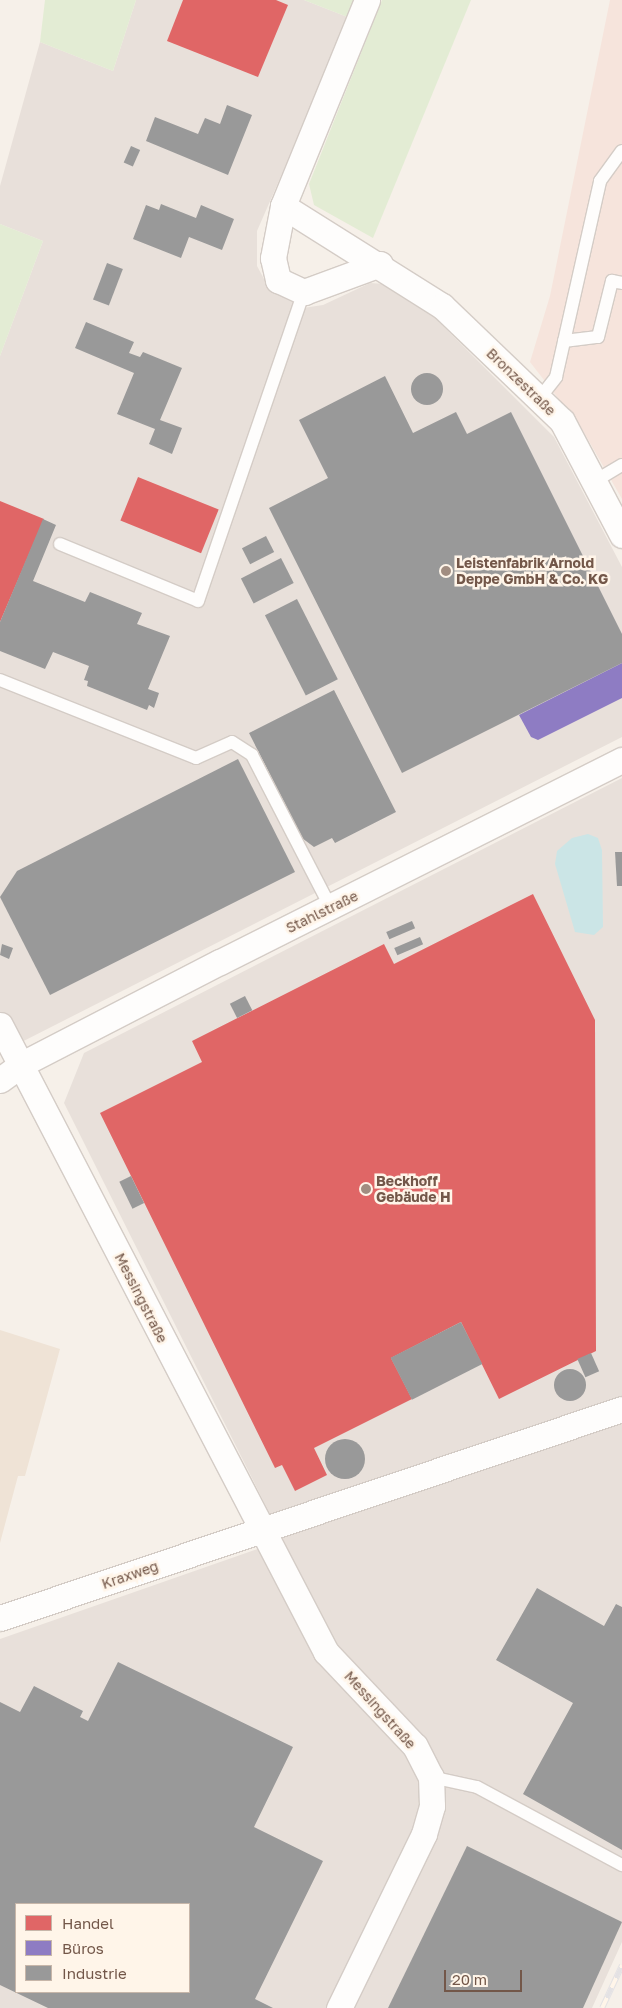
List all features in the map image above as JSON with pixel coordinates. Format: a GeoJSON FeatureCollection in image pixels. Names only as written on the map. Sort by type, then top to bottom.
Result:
{"type":"FeatureCollection","features":[{"type":"Feature","properties":{"kind":"street"},"geometry":{"type":"LineString","coordinates":[[366,0],[283,206],[273,258],[278,280],[304,292],[380,264]]}},
{"type":"Feature","properties":{"kind":"street","name":"Bronzestraße"},"geometry":{"type":"LineString","coordinates":[[283,206],[380,264],[442,306],[562,421],[622,535]]}},
{"type":"Feature","properties":{"kind":"street","name":"Stahlstraße"},"geometry":{"type":"LineString","coordinates":[[0,1080],[22,1064],[622,760]]}},
{"type":"Feature","properties":{"kind":"street"},"geometry":{"type":"LineString","coordinates":[[0,1025],[22,1064]]}},
{"type":"Feature","properties":{"kind":"street","name":"Messingstraße"},"geometry":{"type":"LineString","coordinates":[[22,1064],[260,1531],[326,1652],[415,1746],[431,1777],[432,1806],[424,1834],[339,2008]]}},
{"type":"Feature","properties":{"kind":"street"},"geometry":{"type":"LineString","coordinates":[[260,1531],[622,1409]]}},
{"type":"Feature","properties":{"kind":"street","name":"Kraxweg"},"geometry":{"type":"LineString","coordinates":[[0,1618],[260,1531]]}},
{"type":"Feature","properties":{"kind":"lane"},"geometry":{"type":"LineString","coordinates":[[539,399],[556,377],[600,181],[622,151]]}},
{"type":"Feature","properties":{"kind":"lane"},"geometry":{"type":"LineString","coordinates":[[564,341],[598,338],[612,281],[622,283]]}},
{"type":"Feature","properties":{"kind":"lane"},"geometry":{"type":"LineString","coordinates":[[60,544],[198,601],[304,292]]}},
{"type":"Feature","properties":{"kind":"lane"},"geometry":{"type":"LineString","coordinates":[[595,481],[622,465]]}},
{"type":"Feature","properties":{"kind":"lane"},"geometry":{"type":"LineString","coordinates":[[0,680],[196,758],[232,742],[252,755],[331,908]]}},
{"type":"Feature","properties":{"kind":"lane"},"geometry":{"type":"LineString","coordinates":[[431,1777],[478,1787],[622,1865]]}},
{"type":"Feature","properties":{"kind":"shaded area"},"geometry":{"type":"Polygon","coordinates":[[[136,0],[304,0],[350,18],[257,231],[257,266],[270,290],[303,308],[323,305],[370,283],[386,284],[433,316],[554,437],[622,567],[622,737],[0,1053],[0,356],[43,241],[0,224],[0,186],[40,42],[113,71],[136,0]]]}},
{"type":"Feature","properties":{"kind":"shaded area"},"geometry":{"type":"Polygon","coordinates":[[[610,0],[622,0],[622,499],[582,429],[530,362],[550,296],[610,0]]]}},
{"type":"Feature","properties":{"kind":"shaded area"},"geometry":{"type":"Polygon","coordinates":[[[622,778],[622,1942],[592,2008],[0,2008],[0,1639],[283,1540],[64,1103],[84,1053],[622,778]]]}},
{"type":"Feature","properties":{"kind":"shaded area"},"geometry":{"type":"Polygon","coordinates":[[[0,1330],[60,1349],[25,1476],[18,1476],[0,1543],[0,1330]]]}},
{"type":"Feature","properties":{"kind":"green space"},"geometry":{"type":"Polygon","coordinates":[[[45,0],[136,0],[113,71],[40,42],[45,0]]]}},
{"type":"Feature","properties":{"kind":"green space"},"geometry":{"type":"Polygon","coordinates":[[[304,0],[357,0],[350,18],[304,0]]]}},
{"type":"Feature","properties":{"kind":"green space"},"geometry":{"type":"Polygon","coordinates":[[[382,0],[471,0],[373,238],[314,205],[309,184],[382,0]]]}},
{"type":"Feature","properties":{"kind":"green space"},"geometry":{"type":"Polygon","coordinates":[[[0,224],[43,241],[0,356],[0,224]]]}},
{"type":"Feature","properties":{"kind":"water"},"geometry":{"type":"Polygon","coordinates":[[[588,834],[598,838],[602,850],[603,927],[594,935],[575,932],[555,864],[557,851],[572,838],[588,834]]]}},
{"type":"Feature","properties":{"kind":"building: Handel"},"geometry":{"type":"Polygon","coordinates":[[[183,0],[276,0],[288,5],[258,77],[167,41],[183,0]]]}},
{"type":"Feature","properties":{"kind":"building: Handel"},"geometry":{"type":"Polygon","coordinates":[[[138,477],[219,510],[201,553],[120,521],[138,477]]]}},
{"type":"Feature","properties":{"kind":"building: Handel"},"geometry":{"type":"Polygon","coordinates":[[[0,501],[44,519],[0,622],[0,501]]]}},
{"type":"Feature","properties":{"kind":"building: Handel","name":"Beckhoff Gebäude H"},"geometry":{"type":"Polygon","coordinates":[[[533,894],[595,1020],[596,1351],[499,1399],[461,1322],[391,1358],[412,1399],[314,1448],[327,1475],[295,1491],[282,1465],[275,1468],[100,1113],[202,1062],[192,1041],[384,944],[394,964],[533,894]]]}},
{"type":"Feature","properties":{"kind":"building: Büros"},"geometry":{"type":"Polygon","coordinates":[[[622,663],[622,698],[538,740],[531,737],[519,715],[622,663]]]}},
{"type":"Feature","properties":{"kind":"building: Industrie"},"geometry":{"type":"Polygon","coordinates":[[[227,105],[252,115],[228,175],[146,141],[155,117],[198,134],[205,118],[220,124],[227,105]]]}},
{"type":"Feature","properties":{"kind":"building: Industrie"},"geometry":{"type":"Polygon","coordinates":[[[131,146],[140,150],[133,167],[124,162],[131,146]]]}},
{"type":"Feature","properties":{"kind":"building: Industrie"},"geometry":{"type":"Polygon","coordinates":[[[161,204],[196,218],[201,205],[234,219],[222,250],[189,237],[181,258],[133,239],[146,205],[159,210],[161,204]]]}},
{"type":"Feature","properties":{"kind":"building: Industrie"},"geometry":{"type":"Polygon","coordinates":[[[107,263],[123,269],[109,306],[93,299],[107,263]]]}},
{"type":"Feature","properties":{"kind":"building: Industrie"},"geometry":{"type":"Polygon","coordinates":[[[86,322],[134,342],[129,353],[140,357],[143,352],[182,368],[160,420],[182,428],[172,454],[149,444],[155,429],[117,414],[134,373],[75,348],[86,322]]]}},
{"type":"Feature","properties":{"kind":"building: Industrie"},"geometry":{"type":"Polygon","coordinates":[[[427,373],[433,374],[438,378],[442,383],[442,395],[438,400],[433,404],[427,405],[421,404],[416,400],[412,395],[411,389],[412,383],[416,378],[421,374],[427,373]]]}},
{"type":"Feature","properties":{"kind":"building: Industrie","name":"Leistenfabrik Arnold Deppe GmbH & Co. KG"},"geometry":{"type":"Polygon","coordinates":[[[385,376],[413,433],[456,412],[467,434],[511,412],[622,634],[622,663],[402,773],[269,508],[328,478],[299,420],[385,376]]]}},
{"type":"Feature","properties":{"kind":"building: Industrie"},"geometry":{"type":"Polygon","coordinates":[[[43,519],[56,525],[33,581],[85,602],[90,592],[142,613],[137,624],[170,636],[148,689],[159,693],[154,708],[149,705],[147,710],[87,686],[88,681],[84,680],[89,666],[53,652],[45,669],[0,651],[0,622],[43,519]]]}},
{"type":"Feature","properties":{"kind":"building: Industrie"},"geometry":{"type":"Polygon","coordinates":[[[266,536],[274,552],[250,564],[242,548],[266,536]]]}},
{"type":"Feature","properties":{"kind":"building: Industrie"},"geometry":{"type":"Polygon","coordinates":[[[281,558],[294,583],[254,603],[241,578],[281,558]]]}},
{"type":"Feature","properties":{"kind":"building: Industrie"},"geometry":{"type":"Polygon","coordinates":[[[297,599],[338,679],[306,696],[265,615],[297,599]]]}},
{"type":"Feature","properties":{"kind":"building: Industrie"},"geometry":{"type":"Polygon","coordinates":[[[334,690],[396,812],[335,843],[332,838],[314,847],[302,838],[249,733],[334,690]]]}},
{"type":"Feature","properties":{"kind":"building: Industrie"},"geometry":{"type":"Polygon","coordinates":[[[238,759],[295,872],[50,995],[0,897],[17,871],[238,759]]]}},
{"type":"Feature","properties":{"kind":"building: Industrie"},"geometry":{"type":"Polygon","coordinates":[[[615,852],[622,852],[622,886],[617,886],[615,852]]]}},
{"type":"Feature","properties":{"kind":"building: Industrie"},"geometry":{"type":"Polygon","coordinates":[[[412,921],[415,928],[389,939],[386,932],[412,921]]]}},
{"type":"Feature","properties":{"kind":"building: Industrie"},"geometry":{"type":"Polygon","coordinates":[[[420,937],[423,944],[397,955],[394,948],[420,937]]]}},
{"type":"Feature","properties":{"kind":"building: Industrie"},"geometry":{"type":"Polygon","coordinates":[[[2,944],[13,948],[9,959],[0,955],[2,944]]]}},
{"type":"Feature","properties":{"kind":"building: Industrie"},"geometry":{"type":"Polygon","coordinates":[[[245,996],[252,1010],[237,1018],[230,1004],[245,996]]]}},
{"type":"Feature","properties":{"kind":"building: Industrie"},"geometry":{"type":"Polygon","coordinates":[[[131,1176],[144,1203],[132,1209],[119,1182],[131,1176]]]}},
{"type":"Feature","properties":{"kind":"building: Industrie"},"geometry":{"type":"Polygon","coordinates":[[[461,1322],[482,1364],[412,1400],[391,1358],[461,1322]]]}},
{"type":"Feature","properties":{"kind":"building: Industrie"},"geometry":{"type":"Polygon","coordinates":[[[591,1353],[599,1371],[585,1377],[577,1359],[591,1353]]]}},
{"type":"Feature","properties":{"kind":"building: Industrie"},"geometry":{"type":"Polygon","coordinates":[[[570,1369],[576,1370],[581,1374],[585,1379],[585,1391],[581,1396],[576,1400],[570,1401],[564,1400],[559,1396],[555,1391],[554,1385],[555,1379],[559,1374],[564,1370],[570,1369]]]}},
{"type":"Feature","properties":{"kind":"building: Industrie"},"geometry":{"type":"Polygon","coordinates":[[[345,1439],[359,1445],[365,1459],[359,1473],[345,1479],[331,1473],[325,1459],[331,1445],[345,1439]]]}},
{"type":"Feature","properties":{"kind":"building: Industrie"},"geometry":{"type":"Polygon","coordinates":[[[537,1588],[604,1626],[616,1604],[622,1607],[622,1850],[523,1794],[573,1703],[496,1660],[537,1588]]]}},
{"type":"Feature","properties":{"kind":"building: Industrie"},"geometry":{"type":"Polygon","coordinates":[[[118,1662],[293,1747],[254,1827],[323,1861],[255,1999],[273,2008],[48,2008],[17,1993],[190,1993],[190,1903],[15,1903],[15,1992],[0,1985],[0,1702],[20,1712],[34,1686],[83,1711],[80,1717],[88,1721],[118,1662]]]}},
{"type":"Feature","properties":{"kind":"building: Industrie"},"geometry":{"type":"Polygon","coordinates":[[[467,1846],[622,1922],[583,2008],[388,2008],[467,1846]]]}},
{"type":"Feature","properties":{"kind":"railway"},"geometry":{"type":"LineString","coordinates":[[602,2008],[622,1965]]}},
{"type":"Feature","properties":{"kind":"place","name":"Leistenfabrik Arnold Deppe GmbH & Co. KG"},"geometry":{"type":"Point","coordinates":[446,571]}},
{"type":"Feature","properties":{"kind":"place","name":"Beckhoff Gebäude H"},"geometry":{"type":"Point","coordinates":[366,1189]}}]}
